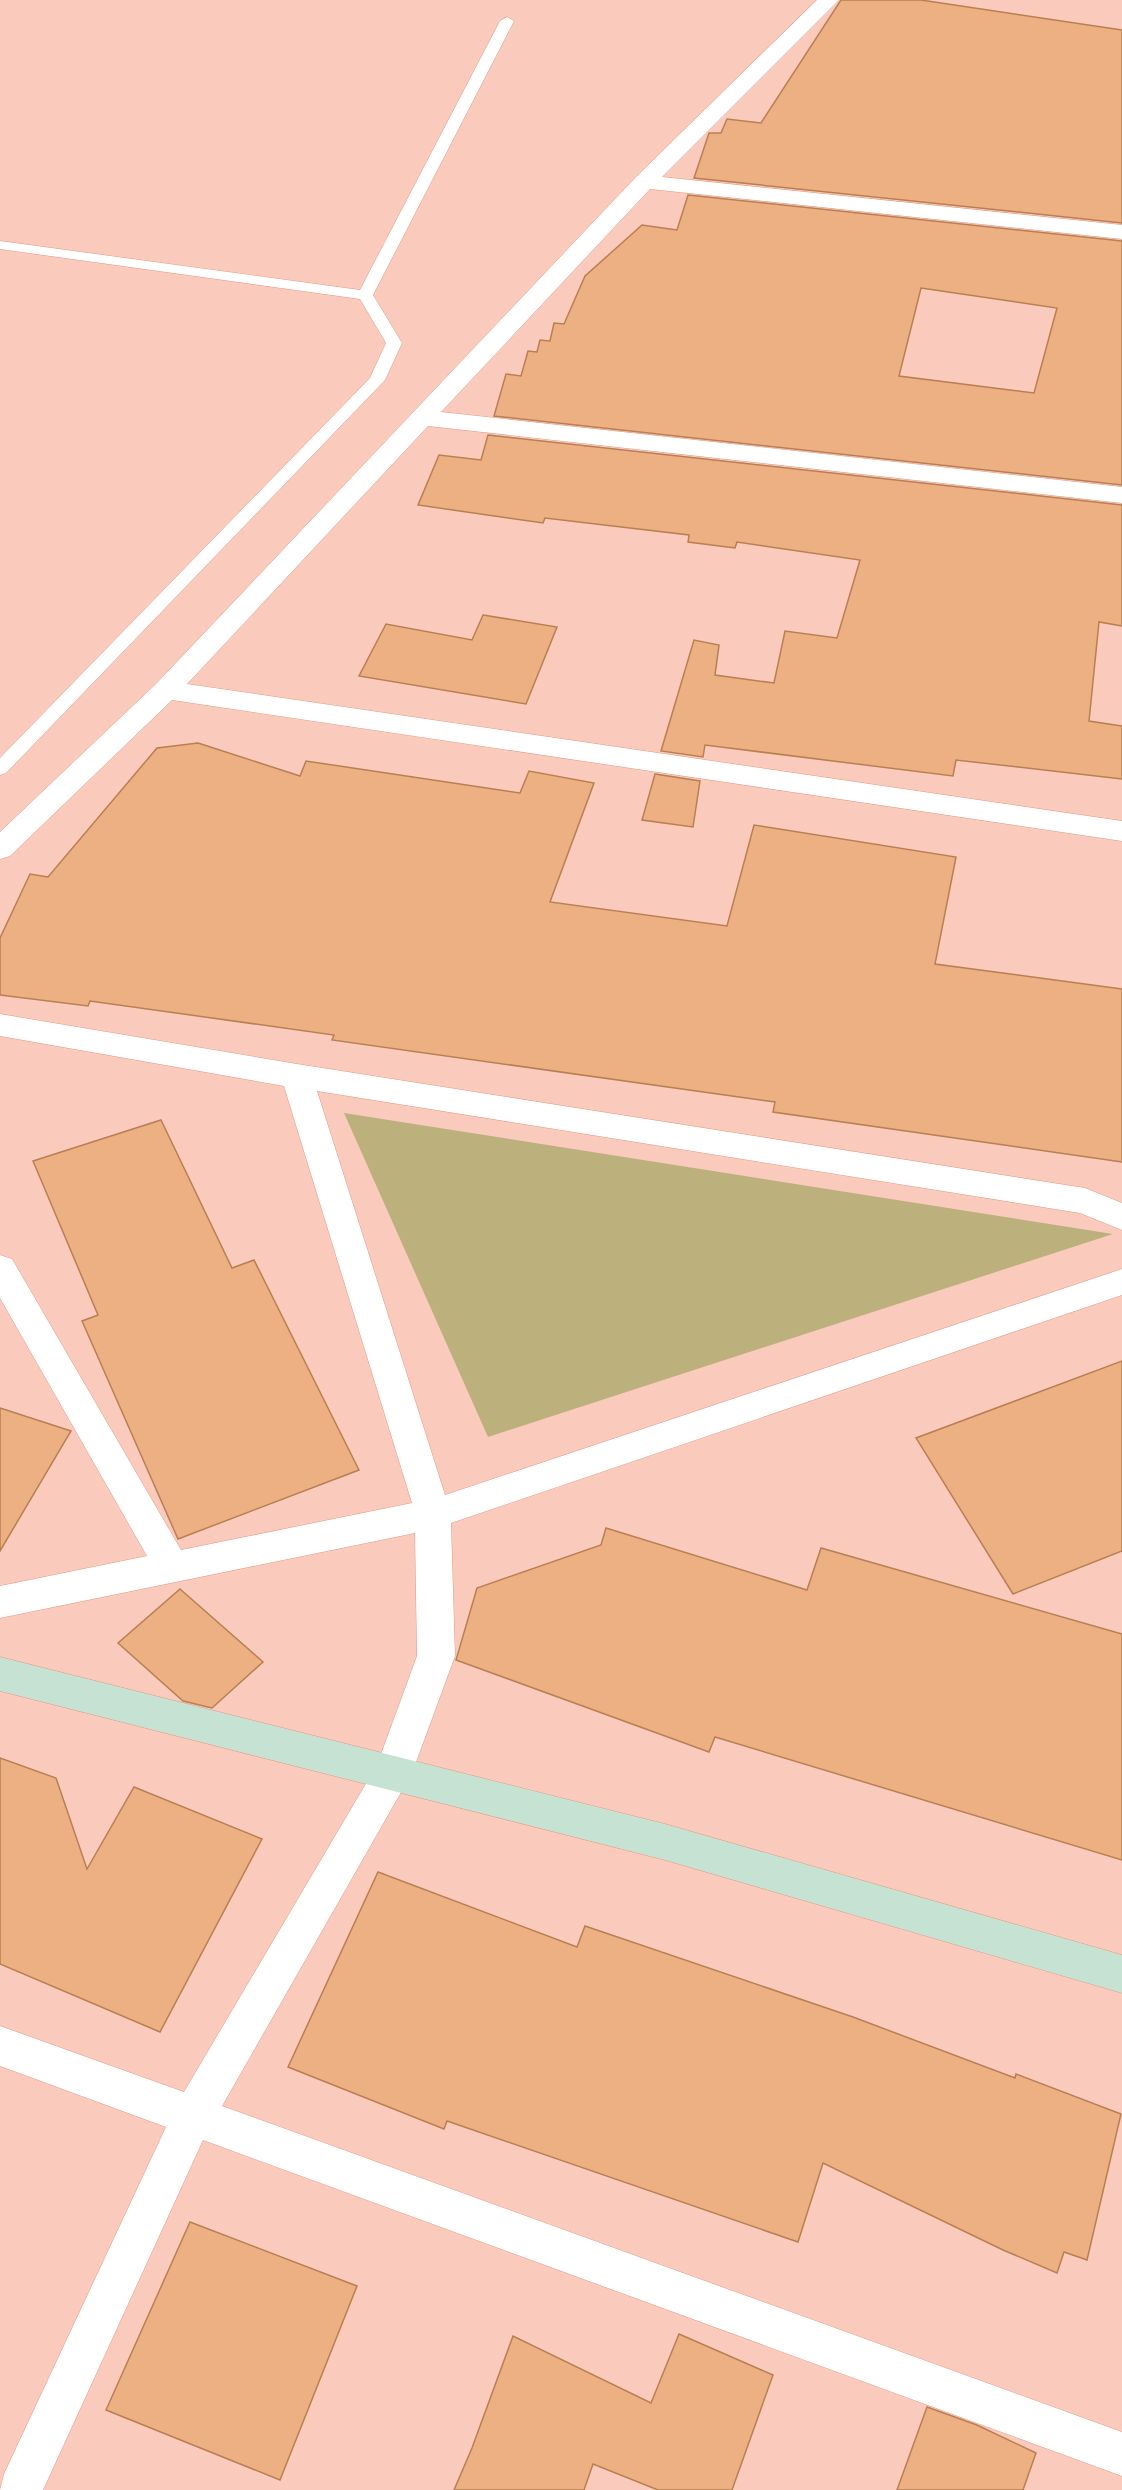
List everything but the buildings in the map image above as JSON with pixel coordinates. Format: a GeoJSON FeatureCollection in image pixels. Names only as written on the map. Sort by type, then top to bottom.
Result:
{"type":"FeatureCollection","features":[{"type":"Feature","properties":{"kind":"main road"},"geometry":{"type":"LineString","coordinates":[[0,1674],[665,1842],[1122,1974]]}},
{"type":"Feature","properties":{"kind":"street"},"geometry":{"type":"LineString","coordinates":[[0,849],[166,690],[644,182],[829,0]]}},
{"type":"Feature","properties":{"kind":"street"},"geometry":{"type":"LineString","coordinates":[[644,182],[1122,232]]}},
{"type":"Feature","properties":{"kind":"street"},"geometry":{"type":"LineString","coordinates":[[424,418],[1122,495]]}},
{"type":"Feature","properties":{"kind":"street"},"geometry":{"type":"LineString","coordinates":[[166,690],[1122,831]]}},
{"type":"Feature","properties":{"kind":"street"},"geometry":{"type":"LineString","coordinates":[[0,1025],[297,1077],[1085,1201],[1122,1217]]}},
{"type":"Feature","properties":{"kind":"street"},"geometry":{"type":"LineString","coordinates":[[20,2490],[192,2118],[393,1773],[436,1656],[433,1514],[297,1077]]}},
{"type":"Feature","properties":{"kind":"street"},"geometry":{"type":"LineString","coordinates":[[0,1268],[172,1567]]}},
{"type":"Feature","properties":{"kind":"street"},"geometry":{"type":"LineString","coordinates":[[0,1602],[433,1514],[1122,1282]]}},
{"type":"Feature","properties":{"kind":"street"},"geometry":{"type":"LineString","coordinates":[[0,2046],[192,2118],[1122,2454]]}},
{"type":"Feature","properties":{"kind":"lane"},"geometry":{"type":"LineString","coordinates":[[365,295],[507,21]]}},
{"type":"Feature","properties":{"kind":"lane"},"geometry":{"type":"LineString","coordinates":[[0,245],[365,295]]}},
{"type":"Feature","properties":{"kind":"lane"},"geometry":{"type":"LineString","coordinates":[[0,769],[377,380],[394,343],[365,295]]}},
{"type":"Feature","properties":{"kind":"shaded area"},"geometry":{"type":"Polygon","coordinates":[[[344,1113],[1113,1234],[488,1437],[344,1113]]]}}]}
